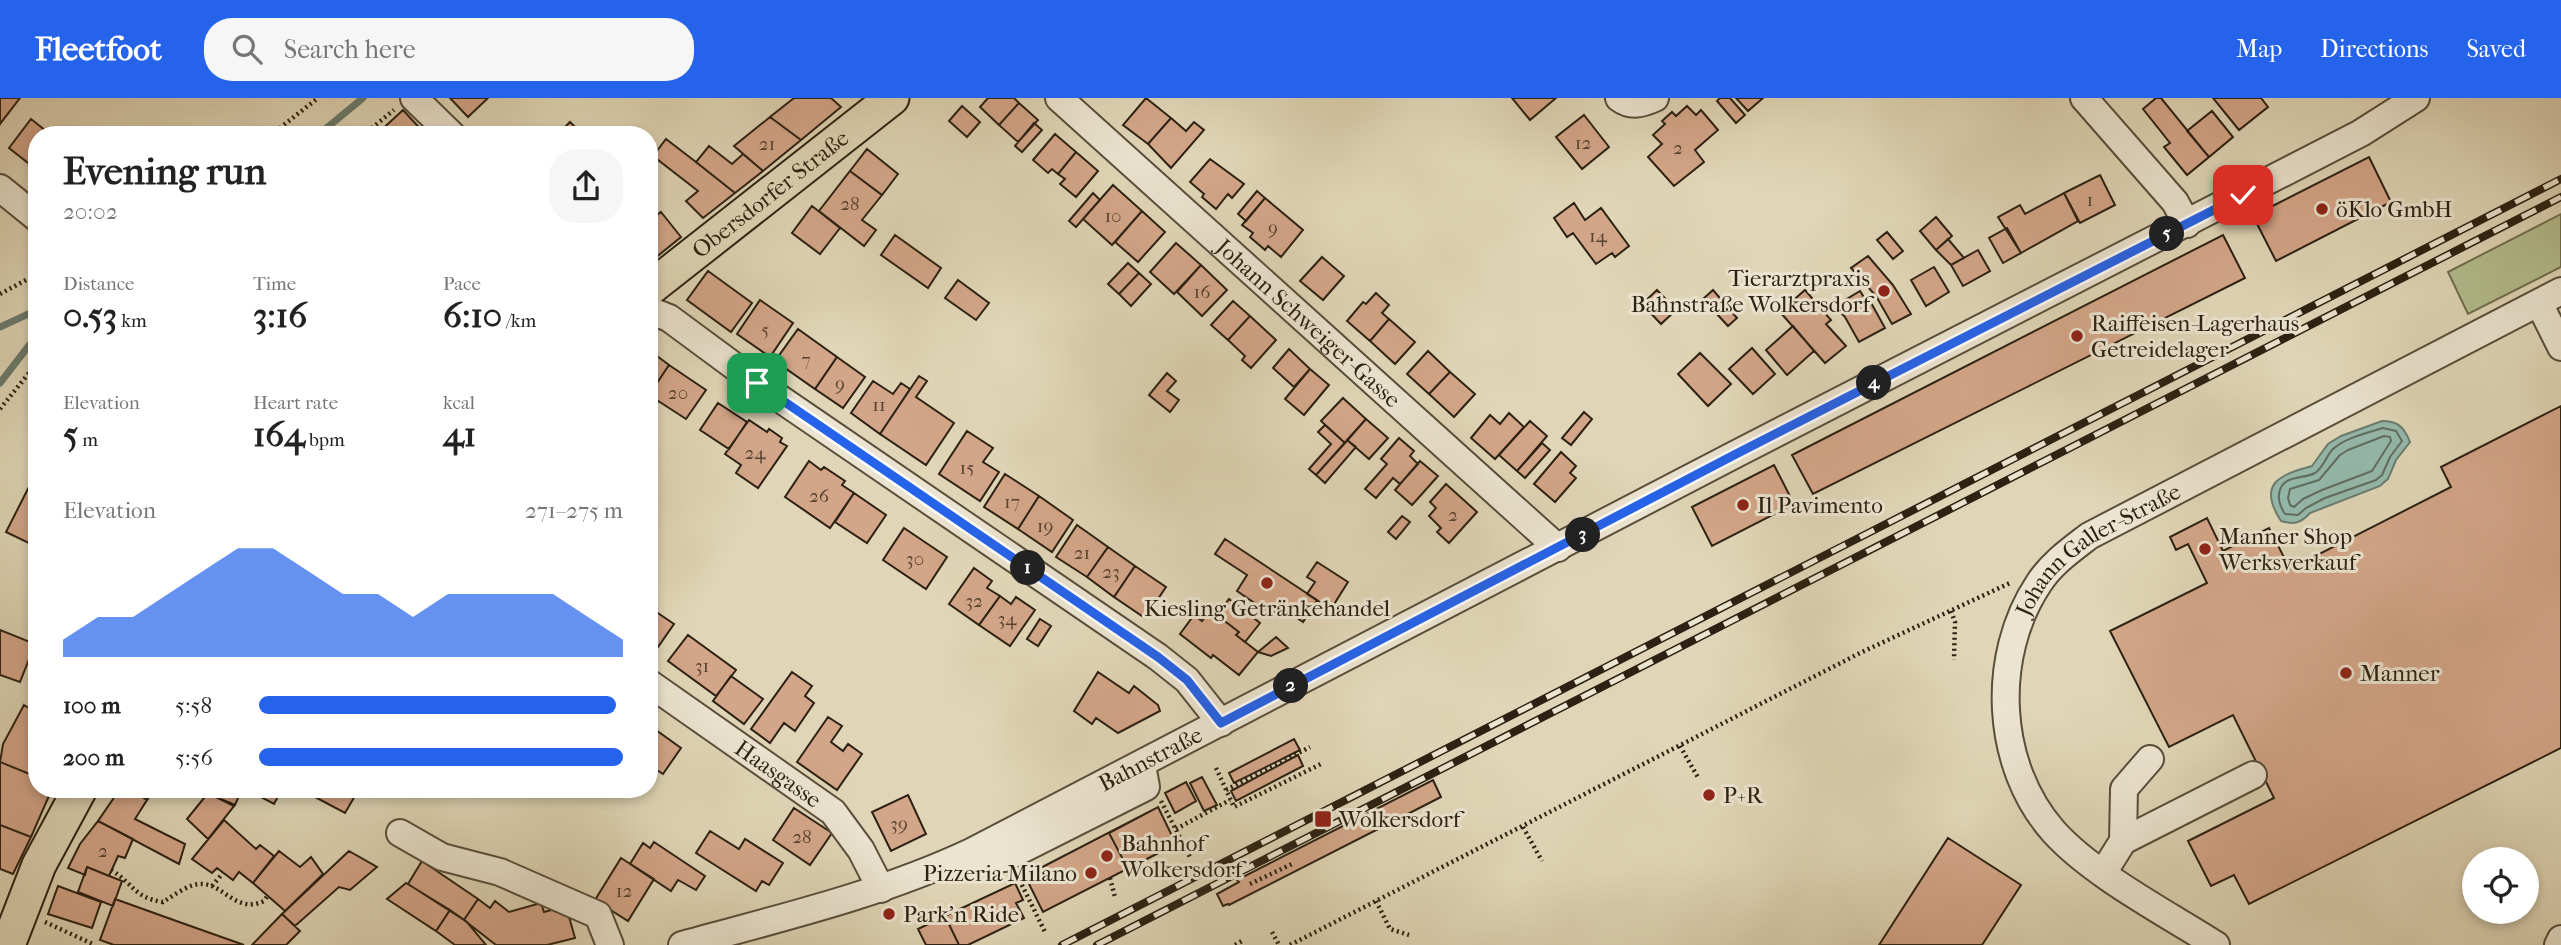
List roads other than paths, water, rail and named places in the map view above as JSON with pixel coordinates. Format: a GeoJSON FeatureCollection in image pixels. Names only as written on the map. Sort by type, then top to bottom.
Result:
{"type":"FeatureCollection","features":[{"type":"Feature","properties":{"kind":"main road","name":"Obersdorfer Straße"},"geometry":{"type":"LineString","coordinates":[[658,282],[892,98]]}},
{"type":"Feature","properties":{"kind":"main road"},"geometry":{"type":"LineString","coordinates":[[12,940],[39,865],[75,798]]}},
{"type":"Feature","properties":{"kind":"street","name":"Johann Schweiger-Gasse"},"geometry":{"type":"LineString","coordinates":[[1059,98],[1558,548]]}},
{"type":"Feature","properties":{"kind":"street"},"geometry":{"type":"LineString","coordinates":[[2084,98],[2175,202],[2187,224]]}},
{"type":"Feature","properties":{"kind":"street","name":"Bahnstraße"},"geometry":{"type":"LineString","coordinates":[[682,945],[920,876],[1082,808],[1142,765],[1724,460],[2361,133],[2416,98]]}},
{"type":"Feature","properties":{"kind":"street"},"geometry":{"type":"LineString","coordinates":[[407,102],[440,126]]}},
{"type":"Feature","properties":{"kind":"street"},"geometry":{"type":"LineString","coordinates":[[0,188],[28,211]]}},
{"type":"Feature","properties":{"kind":"street"},"geometry":{"type":"LineString","coordinates":[[2550,297],[2561,347]]}},
{"type":"Feature","properties":{"kind":"street","name":"Johann Galler-Straße"},"geometry":{"type":"LineString","coordinates":[[2216,945],[2076,853],[2053,831],[2024,786],[2009,736],[2005,680],[2011,648],[2024,607],[2050,567],[2089,536],[2550,297]]}},
{"type":"Feature","properties":{"kind":"street"},"geometry":{"type":"LineString","coordinates":[[658,314],[668,318],[768,390],[1158,657],[1187,680],[1221,723]]}},
{"type":"Feature","properties":{"kind":"street","name":"Haasgasse"},"geometry":{"type":"LineString","coordinates":[[658,690],[833,812],[860,850],[881,889]]}},
{"type":"Feature","properties":{"kind":"street"},"geometry":{"type":"LineString","coordinates":[[2103,873],[2123,841],[2124,789],[2150,759]]}},
{"type":"Feature","properties":{"kind":"street"},"geometry":{"type":"LineString","coordinates":[[2123,841],[2253,775]]}},
{"type":"Feature","properties":{"kind":"street"},"geometry":{"type":"LineString","coordinates":[[953,861],[1005,858],[1082,808]]}},
{"type":"Feature","properties":{"kind":"street"},"geometry":{"type":"LineString","coordinates":[[400,833],[442,858],[500,872],[598,915],[610,945]]}},
{"type":"Feature","properties":{"kind":"street"},"geometry":{"type":"LineString","coordinates":[[2558,945],[2561,939]]}},
{"type":"Feature","properties":{"kind":"water"},"geometry":{"type":"Polygon","coordinates":[[[2382,421],[2400,426],[2410,442],[2396,460],[2388,479],[2380,486],[2310,513],[2300,521],[2281,521],[2271,498],[2275,483],[2290,473],[2312,466],[2328,444],[2341,436],[2382,421]]]}},
{"type":"Feature","properties":{"kind":"waterway"},"geometry":{"type":"LineString","coordinates":[[329,126],[363,98]]}},
{"type":"Feature","properties":{"kind":"waterway"},"geometry":{"type":"LineString","coordinates":[[0,327],[28,314]]}},
{"type":"Feature","properties":{"kind":"waterway"},"geometry":{"type":"LineString","coordinates":[[0,383],[28,347]]}},
{"type":"Feature","properties":{"kind":"railway"},"geometry":{"type":"LineString","coordinates":[[1062,945],[2561,179]]}},
{"type":"Feature","properties":{"kind":"railway"},"geometry":{"type":"LineString","coordinates":[[1097,945],[2561,197]]}},
{"type":"Feature","properties":{"kind":"place","name":"öKlo GmbH"},"geometry":{"type":"Point","coordinates":[2322,209]}},
{"type":"Feature","properties":{"kind":"place","name":"Tierarztpraxis Bahnstraße Wolkersdorf"},"geometry":{"type":"Point","coordinates":[1884,291]}},
{"type":"Feature","properties":{"kind":"place","name":"Raiffeisen-Lagerhaus Getreidelager"},"geometry":{"type":"Point","coordinates":[2077,336]}},
{"type":"Feature","properties":{"kind":"place","name":"Il Pavimento"},"geometry":{"type":"Point","coordinates":[1743,505]}},
{"type":"Feature","properties":{"kind":"place","name":"Manner Shop Werksverkauf"},"geometry":{"type":"Point","coordinates":[2205,549]}},
{"type":"Feature","properties":{"kind":"place","name":"Kiesling Getränkehandel"},"geometry":{"type":"Point","coordinates":[1267,583]}},
{"type":"Feature","properties":{"kind":"place","name":"Manner"},"geometry":{"type":"Point","coordinates":[2346,673]}},
{"type":"Feature","properties":{"kind":"place","name":"P+R"},"geometry":{"type":"Point","coordinates":[1709,795]}},
{"type":"Feature","properties":{"kind":"place","name":"Wolkersdorf"},"geometry":{"type":"Point","coordinates":[1323,819]}},
{"type":"Feature","properties":{"kind":"place","name":"Bahnhof Wolkersdorf"},"geometry":{"type":"Point","coordinates":[1107,856]}},
{"type":"Feature","properties":{"kind":"place","name":"Pizzeria Milano"},"geometry":{"type":"Point","coordinates":[1091,873]}},
{"type":"Feature","properties":{"kind":"place","name":"Park'n Ride"},"geometry":{"type":"Point","coordinates":[889,914]}}]}
